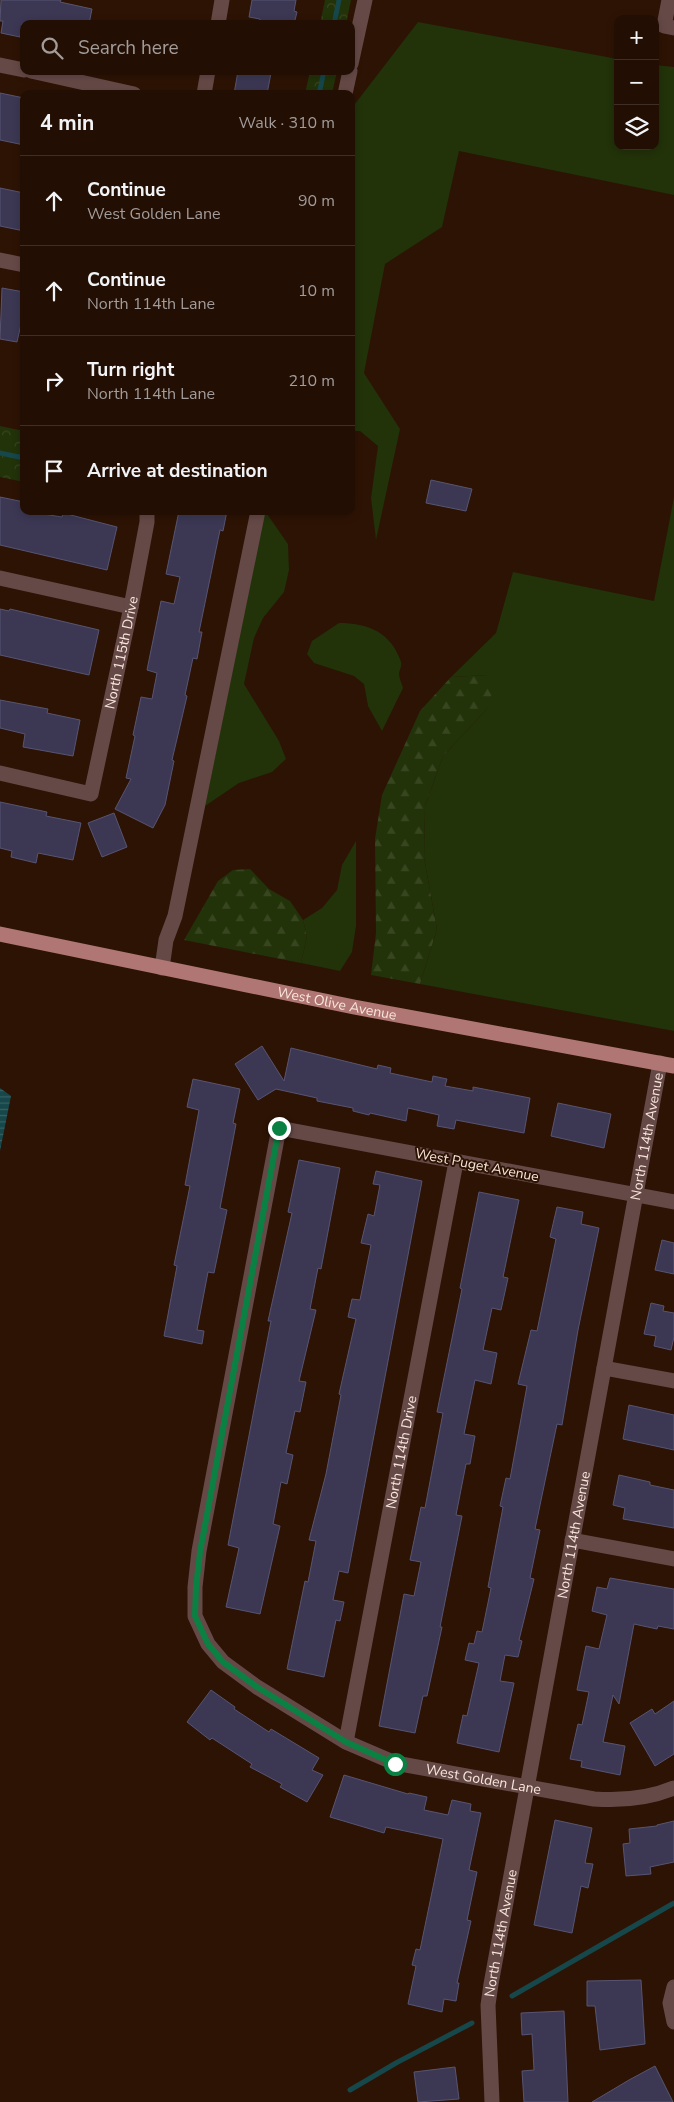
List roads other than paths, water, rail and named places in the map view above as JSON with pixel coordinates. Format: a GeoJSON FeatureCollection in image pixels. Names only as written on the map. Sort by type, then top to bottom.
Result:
{"type":"FeatureCollection","features":[{"type":"Feature","properties":{"kind":"main road","name":"West Olive Avenue"},"geometry":{"type":"LineString","coordinates":[[0,934],[354,1007],[667,1065]]}},
{"type":"Feature","properties":{"kind":"street"},"geometry":{"type":"LineString","coordinates":[[219,20],[222,0]]}},
{"type":"Feature","properties":{"kind":"street"},"geometry":{"type":"LineString","coordinates":[[355,46],[365,0]]}},
{"type":"Feature","properties":{"kind":"street"},"geometry":{"type":"LineString","coordinates":[[669,0],[664,26],[674,28]]}},
{"type":"Feature","properties":{"kind":"street"},"geometry":{"type":"LineString","coordinates":[[0,65],[20,69]]}},
{"type":"Feature","properties":{"kind":"street"},"geometry":{"type":"LineString","coordinates":[[49,75],[116,90]]}},
{"type":"Feature","properties":{"kind":"street"},"geometry":{"type":"LineString","coordinates":[[205,90],[207,75]]}},
{"type":"Feature","properties":{"kind":"street"},"geometry":{"type":"LineString","coordinates":[[346,90],[349,75]]}},
{"type":"Feature","properties":{"kind":"street"},"geometry":{"type":"LineString","coordinates":[[0,260],[20,264]]}},
{"type":"Feature","properties":{"kind":"street","name":"North 115th Drive"},"geometry":{"type":"LineString","coordinates":[[0,773],[91,794],[131,606],[148,515]]}},
{"type":"Feature","properties":{"kind":"street"},"geometry":{"type":"LineString","coordinates":[[162,968],[166,940],[175,916],[257,515]]}},
{"type":"Feature","properties":{"kind":"street"},"geometry":{"type":"LineString","coordinates":[[0,578],[131,606]]}},
{"type":"Feature","properties":{"kind":"street","name":"North 114th Avenue"},"geometry":{"type":"LineString","coordinates":[[492,2102],[488,2005],[526,1788],[636,1195],[667,1065]]}},
{"type":"Feature","properties":{"kind":"street","name":"West Puget Avenue"},"geometry":{"type":"LineString","coordinates":[[279,1128],[674,1202]]}},
{"type":"Feature","properties":{"kind":"street","name":"West Golden Lane"},"geometry":{"type":"LineString","coordinates":[[279,1128],[197,1569],[195,1616],[208,1644],[223,1662],[240,1676],[346,1742],[395,1764],[526,1788],[617,1801],[648,1796],[674,1788]]}},
{"type":"Feature","properties":{"kind":"street","name":"North 114th Drive"},"geometry":{"type":"LineString","coordinates":[[346,1742],[456,1162]]}},
{"type":"Feature","properties":{"kind":"street"},"geometry":{"type":"LineString","coordinates":[[604,1368],[674,1381]]}},
{"type":"Feature","properties":{"kind":"street"},"geometry":{"type":"LineString","coordinates":[[572,1540],[674,1559]]}},
{"type":"Feature","properties":{"kind":"street"},"geometry":{"type":"LineString","coordinates":[[674,1987],[670,2003],[674,2022]]}},
{"type":"Feature","properties":{"kind":"water"},"geometry":{"type":"Polygon","coordinates":[[[0,1088],[11,1096],[0,1151],[0,1088]]]}},
{"type":"Feature","properties":{"kind":"waterway"},"geometry":{"type":"LineString","coordinates":[[335,20],[339,0]]}},
{"type":"Feature","properties":{"kind":"waterway"},"geometry":{"type":"LineString","coordinates":[[320,90],[323,75]]}},
{"type":"Feature","properties":{"kind":"waterway"},"geometry":{"type":"LineString","coordinates":[[0,453],[20,457]]}},
{"type":"Feature","properties":{"kind":"waterway"},"geometry":{"type":"LineString","coordinates":[[512,1996],[674,1903]]}},
{"type":"Feature","properties":{"kind":"waterway"},"geometry":{"type":"LineString","coordinates":[[350,2090],[396,2063],[472,2023]]}}]}
